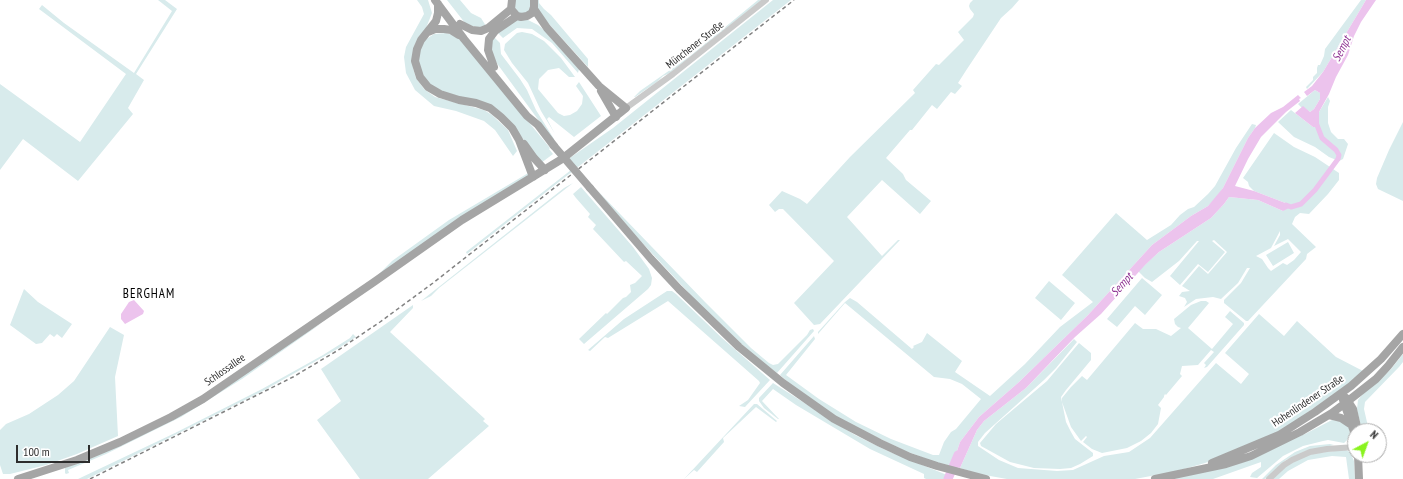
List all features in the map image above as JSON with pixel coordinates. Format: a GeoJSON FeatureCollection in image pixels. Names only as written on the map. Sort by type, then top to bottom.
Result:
{"type":"FeatureCollection","features":[{"type":"Feature","properties":{"kind":"main road"},"geometry":{"type":"LineString","coordinates":[[460,24],[472,30],[481,31],[488,28],[511,9],[512,0]]}},
{"type":"Feature","properties":{"kind":"main road"},"geometry":{"type":"LineString","coordinates":[[438,2],[460,24],[531,113],[554,146],[648,256],[679,289],[764,369],[823,412],[856,432],[925,462],[959,473],[986,479]]}},
{"type":"Feature","properties":{"kind":"main road"},"geometry":{"type":"LineString","coordinates":[[438,2],[438,17],[421,40],[416,54],[416,66],[420,77],[428,87],[440,94],[490,108],[507,123],[519,140],[545,170]]}},
{"type":"Feature","properties":{"kind":"main road"},"geometry":{"type":"LineString","coordinates":[[438,2],[464,38],[527,116],[538,125]]}},
{"type":"Feature","properties":{"kind":"main road"},"geometry":{"type":"LineString","coordinates":[[527,16],[532,12],[534,4]]}},
{"type":"Feature","properties":{"kind":"main road"},"geometry":{"type":"LineString","coordinates":[[534,4],[547,28],[599,86],[626,108]]}},
{"type":"Feature","properties":{"kind":"main road"},"geometry":{"type":"LineString","coordinates":[[511,9],[517,16]]}},
{"type":"Feature","properties":{"kind":"main road"},"geometry":{"type":"LineString","coordinates":[[494,67],[488,50],[488,39],[495,31],[517,16],[527,16],[547,28]]}},
{"type":"Feature","properties":{"kind":"main road"},"geometry":{"type":"LineString","coordinates":[[428,32],[440,28],[447,29],[464,38]]}},
{"type":"Feature","properties":{"kind":"main road"},"geometry":{"type":"LineString","coordinates":[[599,86],[616,117]]}},
{"type":"Feature","properties":{"kind":"main road","name":"Schlossallee"},"geometry":{"type":"LineString","coordinates":[[18,479],[77,460],[120,442],[171,417],[203,399],[462,220],[545,170],[571,152],[626,108]]}},
{"type":"Feature","properties":{"kind":"main road"},"geometry":{"type":"LineString","coordinates":[[519,140],[533,177]]}},
{"type":"Feature","properties":{"kind":"main road","name":"Hohenlindener Straße"},"geometry":{"type":"LineString","coordinates":[[1187,472],[1246,450],[1278,435],[1315,412],[1341,393],[1381,359],[1403,334]]}},
{"type":"Feature","properties":{"kind":"main road","name":"Hohenlindener Straße"},"geometry":{"type":"LineString","coordinates":[[1187,472],[1226,464],[1251,456],[1300,432],[1329,415],[1376,379],[1403,347]]}},
{"type":"Feature","properties":{"kind":"main road"},"geometry":{"type":"LineString","coordinates":[[1341,393],[1346,403],[1350,423]]}},
{"type":"Feature","properties":{"kind":"main road"},"geometry":{"type":"LineString","coordinates":[[1346,403],[1353,409],[1356,423]]}},
{"type":"Feature","properties":{"kind":"main road"},"geometry":{"type":"LineString","coordinates":[[1329,415],[1341,418],[1348,423]]}},
{"type":"Feature","properties":{"kind":"main road"},"geometry":{"type":"LineString","coordinates":[[1358,463],[1359,479]]}},
{"type":"Feature","properties":{"kind":"main road"},"geometry":{"type":"LineString","coordinates":[[1155,479],[1187,472]]}},
{"type":"Feature","properties":{"kind":"street","name":"Münchener Straße"},"geometry":{"type":"LineString","coordinates":[[626,108],[686,65],[766,0]]}},
{"type":"Feature","properties":{"kind":"street"},"geometry":{"type":"LineString","coordinates":[[1269,479],[1284,465],[1306,454],[1327,449],[1347,448]]}},
{"type":"Feature","properties":{"kind":"shaded area"},"geometry":{"type":"Polygon","coordinates":[[[158,0],[165,0],[177,9],[136,74],[144,80],[128,108],[133,114],[78,181],[23,139],[0,170],[0,84],[80,142],[126,74],[39,9],[42,5],[64,23],[134,73],[172,11],[158,0]]]}},
{"type":"Feature","properties":{"kind":"shaded area"},"geometry":{"type":"Polygon","coordinates":[[[417,0],[428,0],[432,13],[426,28],[415,44],[412,56],[416,78],[424,89],[435,97],[484,110],[492,115],[508,130],[517,151],[513,156],[495,130],[484,121],[456,111],[434,106],[415,90],[406,73],[404,57],[406,47],[424,14],[422,7],[417,0]]]}},
{"type":"Feature","properties":{"kind":"shaded area"},"geometry":{"type":"Polygon","coordinates":[[[447,0],[460,0],[471,13],[481,18],[486,26],[482,28],[465,23],[447,0]]]}},
{"type":"Feature","properties":{"kind":"shaded area"},"geometry":{"type":"Polygon","coordinates":[[[515,0],[530,0],[531,4],[529,11],[520,14],[515,9],[515,0]]]}},
{"type":"Feature","properties":{"kind":"shaded area"},"geometry":{"type":"Polygon","coordinates":[[[536,0],[539,0],[539,3],[588,59],[588,67],[538,12],[536,0]]]}},
{"type":"Feature","properties":{"kind":"shaded area"},"geometry":{"type":"Polygon","coordinates":[[[758,0],[762,0],[670,73],[663,76],[657,82],[634,97],[640,91],[690,56],[758,0]]]}},
{"type":"Feature","properties":{"kind":"shaded area"},"geometry":{"type":"Polygon","coordinates":[[[773,0],[791,0],[467,254],[466,252],[571,170],[564,162],[613,128],[773,0]]]}},
{"type":"Feature","properties":{"kind":"shaded area"},"geometry":{"type":"Polygon","coordinates":[[[973,0],[1019,0],[1001,18],[967,69],[958,83],[962,86],[955,94],[951,92],[937,109],[932,105],[912,130],[910,130],[886,158],[903,174],[906,180],[931,201],[920,214],[882,180],[847,217],[882,256],[898,240],[900,240],[820,324],[814,325],[794,303],[834,261],[783,209],[779,209],[775,212],[769,205],[782,191],[800,199],[807,204],[850,157],[915,93],[913,90],[936,64],[939,65],[964,40],[958,32],[973,17],[974,14],[969,6],[973,0]]]}},
{"type":"Feature","properties":{"kind":"shaded area"},"geometry":{"type":"Polygon","coordinates":[[[1361,0],[1366,0],[1323,72],[1307,89],[1306,87],[1317,73],[1318,65],[1320,65],[1324,56],[1325,49],[1361,0]]]}},
{"type":"Feature","properties":{"kind":"shaded area"},"geometry":{"type":"Polygon","coordinates":[[[515,19],[528,20],[538,25],[549,34],[579,69],[578,73],[552,43],[532,29],[517,28],[503,38],[497,32],[515,19]]]}},
{"type":"Feature","properties":{"kind":"shaded area"},"geometry":{"type":"Polygon","coordinates":[[[522,32],[532,34],[544,41],[561,58],[575,77],[569,77],[559,68],[548,70],[539,79],[538,89],[558,113],[564,116],[570,115],[577,111],[582,104],[583,96],[576,86],[579,82],[601,116],[574,137],[549,117],[547,119],[555,134],[541,111],[528,83],[504,50],[505,44],[517,33],[522,32]]]}},
{"type":"Feature","properties":{"kind":"shaded area"},"geometry":{"type":"Polygon","coordinates":[[[446,33],[454,35],[462,41],[550,148],[549,149],[553,154],[541,163],[513,126],[497,110],[439,91],[429,83],[422,74],[418,60],[419,51],[425,40],[434,34],[446,33]]]}},
{"type":"Feature","properties":{"kind":"shaded area"},"geometry":{"type":"Polygon","coordinates":[[[493,36],[500,43],[501,54],[527,90],[536,110],[554,139],[553,140],[493,58],[491,42],[493,36]]]}},
{"type":"Feature","properties":{"kind":"shaded area"},"geometry":{"type":"Polygon","coordinates":[[[1315,90],[1320,93],[1320,99],[1314,109],[1310,112],[1298,104],[1315,90]]]}},
{"type":"Feature","properties":{"kind":"shaded area"},"geometry":{"type":"Polygon","coordinates":[[[1328,97],[1330,101],[1328,107],[1328,123],[1331,132],[1338,139],[1344,139],[1348,144],[1343,159],[1339,161],[1294,137],[1278,122],[1291,110],[1313,127],[1319,123],[1319,112],[1328,97]]]}},
{"type":"Feature","properties":{"kind":"shaded area"},"geometry":{"type":"Polygon","coordinates":[[[1403,122],[1403,201],[1378,189],[1376,184],[1377,178],[1389,150],[1403,122]]]}},
{"type":"Feature","properties":{"kind":"shaded area"},"geometry":{"type":"Polygon","coordinates":[[[1252,124],[1256,125],[1255,128],[1248,138],[1217,197],[1208,206],[1191,216],[1152,245],[1088,315],[1019,382],[979,417],[960,442],[952,466],[938,463],[905,451],[840,419],[789,384],[780,375],[814,336],[815,339],[786,375],[819,399],[856,422],[891,439],[933,455],[939,455],[944,442],[951,432],[956,429],[981,399],[962,384],[950,379],[934,377],[845,303],[818,334],[818,332],[845,302],[850,298],[857,302],[912,349],[914,347],[913,346],[922,342],[927,333],[962,361],[955,372],[990,396],[1025,364],[1060,327],[1093,302],[1062,275],[1116,213],[1147,240],[1171,225],[1180,215],[1188,209],[1194,207],[1215,186],[1236,148],[1252,124]]]}},
{"type":"Feature","properties":{"kind":"shaded area"},"geometry":{"type":"Polygon","coordinates":[[[1274,133],[1294,147],[1315,157],[1339,173],[1339,180],[1328,194],[1309,214],[1300,213],[1295,217],[1292,224],[1316,247],[1307,254],[1306,259],[1248,321],[1224,303],[1224,300],[1241,283],[1250,268],[1247,268],[1238,283],[1221,299],[1213,297],[1196,299],[1184,307],[1187,302],[1185,298],[1179,296],[1182,292],[1190,291],[1182,286],[1199,266],[1208,274],[1227,252],[1214,240],[1212,241],[1225,252],[1208,272],[1198,264],[1180,285],[1170,276],[1199,241],[1197,241],[1179,261],[1152,282],[1138,271],[1159,252],[1211,218],[1229,197],[1258,200],[1283,211],[1288,204],[1254,191],[1249,186],[1248,182],[1243,178],[1274,133]],[[1280,231],[1271,248],[1256,256],[1262,259],[1271,271],[1283,263],[1287,265],[1301,252],[1288,239],[1274,246],[1280,235],[1280,231]]]}},
{"type":"Feature","properties":{"kind":"shaded area"},"geometry":{"type":"Polygon","coordinates":[[[530,172],[531,175],[378,275],[392,261],[449,220],[530,172]]]}},
{"type":"Feature","properties":{"kind":"shaded area"},"geometry":{"type":"Polygon","coordinates":[[[573,183],[439,288],[431,296],[421,301],[564,188],[573,183]]]}},
{"type":"Feature","properties":{"kind":"shaded area"},"geometry":{"type":"Polygon","coordinates":[[[581,187],[633,247],[649,269],[652,278],[651,285],[648,289],[584,344],[579,339],[631,292],[630,285],[635,283],[642,276],[626,261],[624,262],[593,229],[596,225],[588,217],[590,214],[573,194],[581,187]]]}},
{"type":"Feature","properties":{"kind":"shaded area"},"geometry":{"type":"Polygon","coordinates":[[[595,188],[705,302],[751,348],[769,363],[773,365],[778,364],[807,335],[810,330],[813,329],[814,331],[777,373],[753,355],[700,305],[634,234],[595,188]]]}},
{"type":"Feature","properties":{"kind":"shaded area"},"geometry":{"type":"Polygon","coordinates":[[[1288,242],[1294,253],[1273,266],[1266,255],[1288,242]]]}},
{"type":"Feature","properties":{"kind":"shaded area"},"geometry":{"type":"Polygon","coordinates":[[[1142,278],[1162,295],[1145,315],[1135,306],[1117,327],[1107,319],[1142,278]]]}},
{"type":"Feature","properties":{"kind":"shaded area"},"geometry":{"type":"Polygon","coordinates":[[[1049,281],[1075,303],[1061,320],[1035,298],[1049,281]]]}},
{"type":"Feature","properties":{"kind":"shaded area"},"geometry":{"type":"Polygon","coordinates":[[[24,289],[38,302],[72,324],[62,338],[57,334],[54,337],[50,334],[42,343],[36,344],[10,325],[24,289]]]}},
{"type":"Feature","properties":{"kind":"shaded area"},"geometry":{"type":"Polygon","coordinates":[[[667,291],[672,291],[676,294],[722,338],[770,380],[745,407],[739,406],[748,400],[760,383],[759,381],[668,301],[608,338],[605,337],[590,351],[588,350],[624,319],[667,291]]]}},
{"type":"Feature","properties":{"kind":"shaded area"},"geometry":{"type":"Polygon","coordinates":[[[1201,301],[1206,301],[1209,303],[1188,328],[1212,349],[1233,324],[1225,317],[1230,311],[1244,323],[1244,325],[1207,367],[1204,368],[1206,365],[1204,363],[1214,352],[1211,350],[1198,365],[1182,366],[1180,374],[1182,376],[1166,395],[1165,394],[1158,405],[1161,408],[1158,424],[1151,433],[1141,441],[1127,448],[1102,453],[1092,449],[1083,442],[1087,437],[1086,436],[1081,441],[1071,427],[1062,402],[1062,398],[1071,387],[1082,376],[1087,380],[1135,323],[1143,329],[1156,329],[1171,336],[1181,328],[1175,324],[1174,319],[1191,305],[1201,301]]]}},
{"type":"Feature","properties":{"kind":"shaded area"},"geometry":{"type":"Polygon","coordinates":[[[413,305],[413,308],[390,332],[485,419],[483,421],[489,426],[428,479],[360,479],[317,420],[341,401],[321,369],[413,305]]]}},
{"type":"Feature","properties":{"kind":"shaded area"},"geometry":{"type":"Polygon","coordinates":[[[1259,314],[1284,336],[1297,321],[1336,357],[1363,371],[1344,387],[1284,429],[1244,448],[1205,463],[1177,471],[1135,479],[1007,479],[979,474],[960,468],[977,430],[984,421],[1026,388],[1074,339],[1077,342],[1056,368],[985,433],[978,442],[978,446],[999,460],[1018,468],[1057,471],[1073,470],[1104,456],[1129,452],[1150,438],[1216,363],[1241,384],[1249,374],[1225,353],[1259,314]]]}},
{"type":"Feature","properties":{"kind":"shaded area"},"geometry":{"type":"Polygon","coordinates":[[[322,323],[242,379],[181,417],[106,454],[68,470],[69,473],[65,473],[65,468],[126,442],[322,323]]]}},
{"type":"Feature","properties":{"kind":"shaded area"},"geometry":{"type":"Polygon","coordinates":[[[110,327],[124,335],[115,377],[118,436],[77,454],[46,465],[10,474],[3,474],[0,465],[0,430],[6,424],[29,414],[58,395],[74,381],[110,327]]]}},
{"type":"Feature","properties":{"kind":"shaded area"},"geometry":{"type":"Polygon","coordinates":[[[353,334],[356,337],[339,348],[263,391],[87,479],[78,479],[175,433],[262,389],[323,355],[350,338],[353,334]]]}},
{"type":"Feature","properties":{"kind":"shaded area"},"geometry":{"type":"Polygon","coordinates":[[[1079,343],[1091,353],[1091,360],[1061,397],[1066,422],[1071,432],[1075,439],[1093,453],[1093,456],[1071,468],[1034,468],[1010,462],[981,446],[980,443],[996,424],[1047,381],[1079,343]]]}},
{"type":"Feature","properties":{"kind":"shaded area"},"geometry":{"type":"Polygon","coordinates":[[[1403,354],[1403,362],[1365,402],[1364,409],[1367,423],[1360,423],[1357,409],[1358,400],[1391,369],[1403,354]]]}},
{"type":"Feature","properties":{"kind":"shaded area"},"geometry":{"type":"Polygon","coordinates":[[[773,383],[855,435],[888,451],[947,475],[946,479],[924,478],[924,474],[870,449],[796,405],[773,389],[762,401],[778,419],[764,408],[759,401],[759,398],[773,383]]]}},
{"type":"Feature","properties":{"kind":"shaded area"},"geometry":{"type":"Polygon","coordinates":[[[754,404],[757,404],[777,421],[776,422],[756,407],[723,438],[724,442],[697,472],[694,470],[684,479],[754,404]]]}},
{"type":"Feature","properties":{"kind":"shaded area"},"geometry":{"type":"Polygon","coordinates":[[[1332,420],[1342,421],[1347,426],[1347,440],[1344,443],[1328,440],[1303,446],[1283,456],[1257,478],[1250,477],[1252,473],[1261,467],[1261,462],[1213,479],[1172,479],[1305,434],[1332,420]]]}},
{"type":"Feature","properties":{"kind":"shaded area"},"geometry":{"type":"Polygon","coordinates":[[[1334,445],[1306,451],[1286,460],[1265,479],[1262,479],[1276,465],[1295,452],[1310,446],[1334,445]]]}},
{"type":"Feature","properties":{"kind":"shaded area"},"geometry":{"type":"Polygon","coordinates":[[[1347,450],[1347,463],[1354,463],[1355,479],[1349,479],[1346,457],[1332,456],[1308,460],[1288,471],[1279,479],[1272,479],[1286,466],[1307,455],[1347,450]]]}},
{"type":"Feature","properties":{"kind":"water"},"geometry":{"type":"Polygon","coordinates":[[[1366,0],[1376,0],[1361,22],[1354,36],[1348,55],[1319,112],[1319,123],[1316,127],[1313,127],[1295,113],[1303,106],[1310,112],[1314,109],[1320,99],[1320,93],[1315,90],[1307,96],[1304,92],[1312,86],[1323,72],[1366,0]]]}},
{"type":"Feature","properties":{"kind":"water"},"geometry":{"type":"Polygon","coordinates":[[[1298,95],[1301,98],[1299,99],[1300,101],[1286,112],[1261,137],[1235,186],[1254,191],[1288,204],[1291,207],[1283,211],[1258,200],[1229,197],[1211,218],[1159,252],[1145,265],[1101,314],[1075,337],[1026,388],[984,421],[977,430],[960,468],[952,466],[960,442],[979,417],[1019,382],[1088,315],[1152,245],[1191,216],[1208,206],[1223,188],[1248,138],[1255,128],[1271,113],[1283,107],[1298,95]]]}},
{"type":"Feature","properties":{"kind":"water"},"geometry":{"type":"Polygon","coordinates":[[[134,300],[144,311],[143,314],[125,324],[121,319],[121,314],[129,302],[134,300]]]}},
{"type":"Feature","properties":{"kind":"waterway"},"geometry":{"type":"LineString","coordinates":[[1286,205],[1291,207],[1301,204],[1315,190],[1338,159],[1339,155],[1336,150],[1322,138],[1315,120]]}},
{"type":"Feature","properties":{"kind":"waterway","name":"Sempt"},"geometry":{"type":"LineString","coordinates":[[948,479],[958,455]]}},
{"type":"Feature","properties":{"kind":"railway"},"geometry":{"type":"LineString","coordinates":[[90,479],[293,377],[340,349],[380,322],[433,283],[794,0]]}},
{"type":"Feature","properties":{"kind":"district","name":"BERGHAM"},"geometry":{"type":"Point","coordinates":[149,294]}}]}
